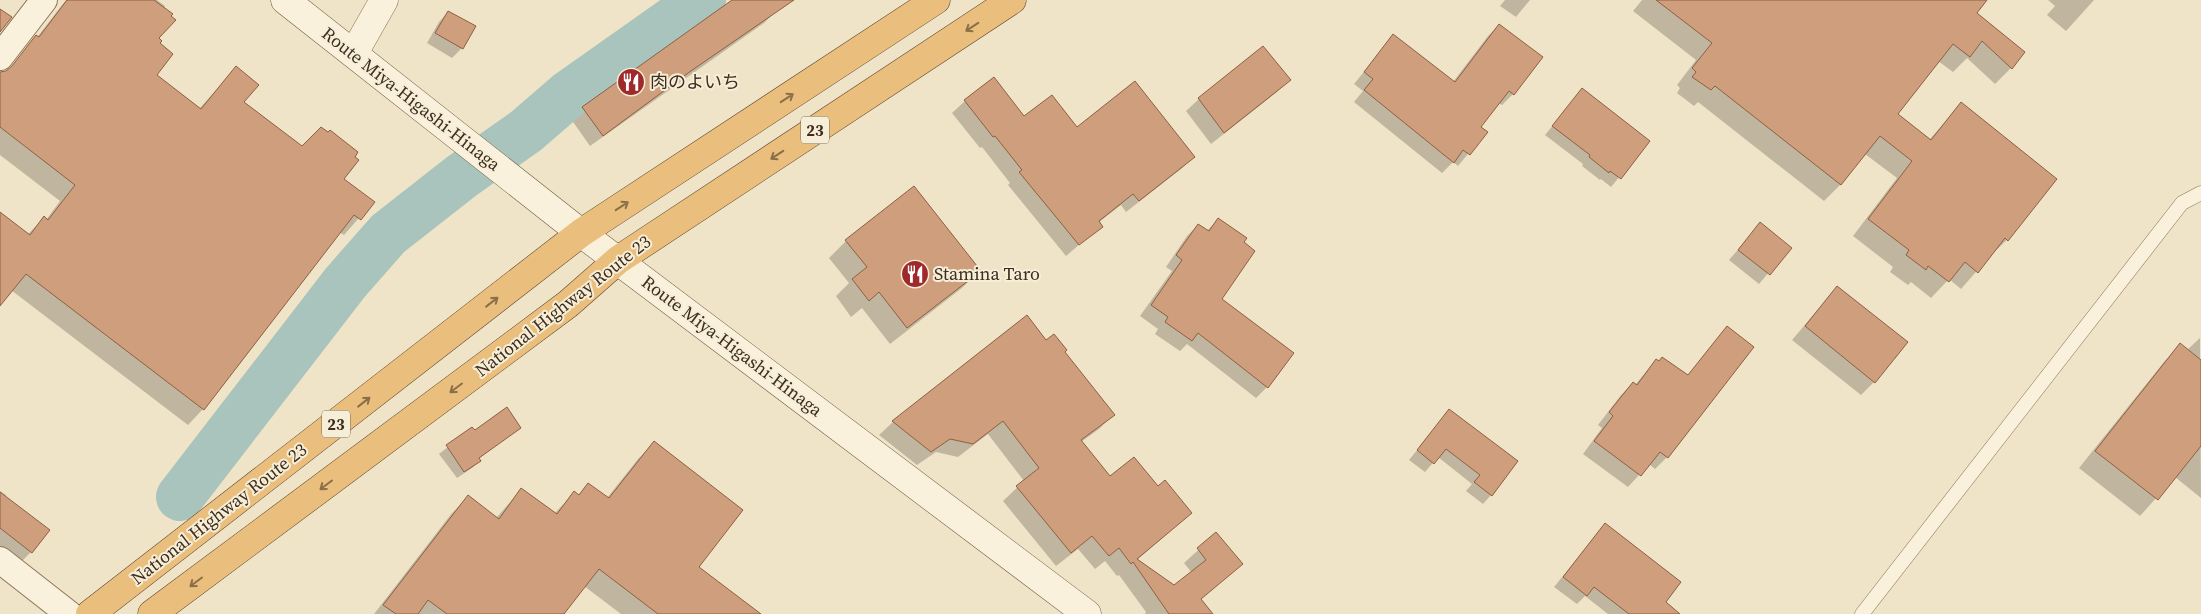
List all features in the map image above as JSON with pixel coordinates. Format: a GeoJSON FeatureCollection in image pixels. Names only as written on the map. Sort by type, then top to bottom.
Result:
{"type":"FeatureCollection","features":[{"type":"Feature","properties":{"kind":"highway","name":"National Highway Route 23"},"geometry":{"type":"LineString","coordinates":[[90,614],[581,233],[936,0]]}},
{"type":"Feature","properties":{"kind":"highway","name":"National Highway Route 23"},"geometry":{"type":"LineString","coordinates":[[152,614],[568,304],[618,260],[1012,0]]}},
{"type":"Feature","properties":{"kind":"main road","name":"Route Miya-Higashi-Hinaga"},"geometry":{"type":"LineString","coordinates":[[285,0],[581,233],[1087,614]]}},
{"type":"Feature","properties":{"kind":"main road"},"geometry":{"type":"LineString","coordinates":[[354,53],[384,0]]}},
{"type":"Feature","properties":{"kind":"street"},"geometry":{"type":"LineString","coordinates":[[0,57],[44,0]]}},
{"type":"Feature","properties":{"kind":"street"},"geometry":{"type":"LineString","coordinates":[[0,560],[69,614]]}},
{"type":"Feature","properties":{"kind":"lane"},"geometry":{"type":"LineString","coordinates":[[1862,614],[2182,203],[2201,193]]}},
{"type":"Feature","properties":{"kind":"building"},"geometry":{"type":"Polygon","coordinates":[[[67,0],[154,0],[173,14],[171,16],[176,20],[159,38],[162,41],[160,43],[173,54],[157,75],[201,109],[236,66],[259,85],[244,102],[302,146],[321,127],[328,132],[330,130],[358,152],[355,157],[359,160],[344,179],[375,202],[361,220],[354,215],[204,410],[26,274],[0,306],[0,212],[30,235],[44,216],[48,220],[75,185],[0,127],[0,72],[6,71],[12,66],[36,35],[39,37],[67,0]]]}},
{"type":"Feature","properties":{"kind":"building"},"geometry":{"type":"Polygon","coordinates":[[[732,0],[794,0],[688,73],[603,136],[582,107],[732,0]]]}},
{"type":"Feature","properties":{"kind":"building"},"geometry":{"type":"Polygon","coordinates":[[[1656,0],[1987,0],[1977,13],[2025,52],[2012,69],[1982,41],[1970,57],[1953,44],[1898,114],[1931,140],[1961,102],[2057,179],[2008,241],[2005,238],[1978,273],[1965,262],[1949,282],[1928,266],[1926,270],[1906,255],[1909,250],[1868,219],[1912,161],[1880,136],[1841,185],[1715,86],[1711,90],[1692,77],[1696,72],[1692,68],[1712,43],[1656,0]]]}},
{"type":"Feature","properties":{"kind":"building"},"geometry":{"type":"Polygon","coordinates":[[[0,9],[12,17],[0,32],[0,9]]]}},
{"type":"Feature","properties":{"kind":"building"},"geometry":{"type":"Polygon","coordinates":[[[448,11],[476,26],[463,49],[435,33],[448,11]]]}},
{"type":"Feature","properties":{"kind":"building"},"geometry":{"type":"Polygon","coordinates":[[[1499,24],[1543,57],[1514,95],[1509,91],[1481,127],[1488,132],[1470,155],[1463,150],[1454,163],[1364,90],[1373,79],[1364,72],[1393,34],[1455,82],[1499,24]]]}},
{"type":"Feature","properties":{"kind":"building"},"geometry":{"type":"Polygon","coordinates":[[[1263,46],[1291,80],[1224,133],[1198,98],[1263,46]]]}},
{"type":"Feature","properties":{"kind":"building"},"geometry":{"type":"Polygon","coordinates":[[[994,77],[1024,116],[1052,95],[1077,127],[1135,81],[1195,157],[1139,201],[1133,194],[1099,221],[1103,227],[1079,245],[1019,172],[1022,170],[964,100],[994,77]]]}},
{"type":"Feature","properties":{"kind":"building"},"geometry":{"type":"Polygon","coordinates":[[[1582,88],[1650,141],[1621,179],[1610,171],[1609,173],[1589,157],[1590,155],[1552,126],[1582,88]]]}},
{"type":"Feature","properties":{"kind":"building"},"geometry":{"type":"Polygon","coordinates":[[[914,186],[981,271],[907,328],[879,292],[869,301],[852,279],[867,267],[845,240],[914,186]]]}},
{"type":"Feature","properties":{"kind":"building"},"geometry":{"type":"Polygon","coordinates":[[[1218,218],[1247,238],[1244,242],[1255,251],[1222,299],[1294,353],[1268,388],[1198,333],[1192,341],[1165,322],[1168,317],[1151,305],[1182,260],[1176,255],[1198,224],[1209,231],[1218,218]]]}},
{"type":"Feature","properties":{"kind":"building"},"geometry":{"type":"Polygon","coordinates":[[[1760,222],[1792,248],[1770,275],[1738,250],[1760,222]]]}},
{"type":"Feature","properties":{"kind":"building"},"geometry":{"type":"Polygon","coordinates":[[[1837,286],[1908,342],[1875,383],[1805,326],[1837,286]]]}},
{"type":"Feature","properties":{"kind":"building"},"geometry":{"type":"Polygon","coordinates":[[[1027,315],[1046,340],[1054,334],[1067,350],[1065,352],[1115,415],[1081,440],[1110,476],[1134,457],[1158,486],[1165,480],[1192,513],[1137,559],[1174,585],[1206,560],[1197,548],[1216,532],[1243,564],[1201,599],[1213,614],[1169,614],[1133,562],[1131,564],[1119,548],[1109,556],[1092,536],[1071,553],[1016,486],[1039,468],[1003,421],[973,444],[950,439],[931,452],[892,421],[1027,315]]]}},
{"type":"Feature","properties":{"kind":"building"},"geometry":{"type":"Polygon","coordinates":[[[1727,326],[1754,347],[1668,458],[1660,452],[1641,476],[1594,441],[1613,416],[1609,412],[1633,382],[1637,385],[1656,359],[1659,361],[1662,357],[1688,375],[1727,326]]]}},
{"type":"Feature","properties":{"kind":"building"},"geometry":{"type":"Polygon","coordinates":[[[2180,343],[2201,360],[2201,446],[2158,500],[2095,451],[2180,343]]]}},
{"type":"Feature","properties":{"kind":"building"},"geometry":{"type":"Polygon","coordinates":[[[507,407],[521,428],[479,458],[481,461],[464,472],[446,445],[472,427],[475,430],[507,407]]]}},
{"type":"Feature","properties":{"kind":"building"},"geometry":{"type":"Polygon","coordinates":[[[1449,409],[1518,461],[1492,496],[1474,482],[1480,475],[1446,449],[1434,464],[1417,450],[1449,409]]]}},
{"type":"Feature","properties":{"kind":"building"},"geometry":{"type":"Polygon","coordinates":[[[654,441],[743,510],[699,567],[761,614],[658,614],[599,569],[564,614],[447,614],[428,600],[418,614],[396,614],[383,605],[468,495],[499,519],[521,488],[557,514],[574,491],[579,495],[588,483],[609,498],[654,441]]]}},
{"type":"Feature","properties":{"kind":"building"},"geometry":{"type":"Polygon","coordinates":[[[0,492],[50,530],[32,553],[0,528],[0,492]]]}},
{"type":"Feature","properties":{"kind":"building"},"geometry":{"type":"Polygon","coordinates":[[[1605,523],[1681,582],[1666,602],[1680,614],[1629,614],[1594,587],[1587,596],[1563,577],[1605,523]]]}},
{"type":"Feature","properties":{"kind":"waterway"},"geometry":{"type":"LineString","coordinates":[[180,497],[345,283],[388,234],[462,176],[526,131],[570,93],[702,0]]}},
{"type":"Feature","properties":{"kind":"place","name":"肉のよいち"},"geometry":{"type":"Point","coordinates":[631,82]}},
{"type":"Feature","properties":{"kind":"place","name":"Stamina Taro"},"geometry":{"type":"Point","coordinates":[915,274]}}]}
